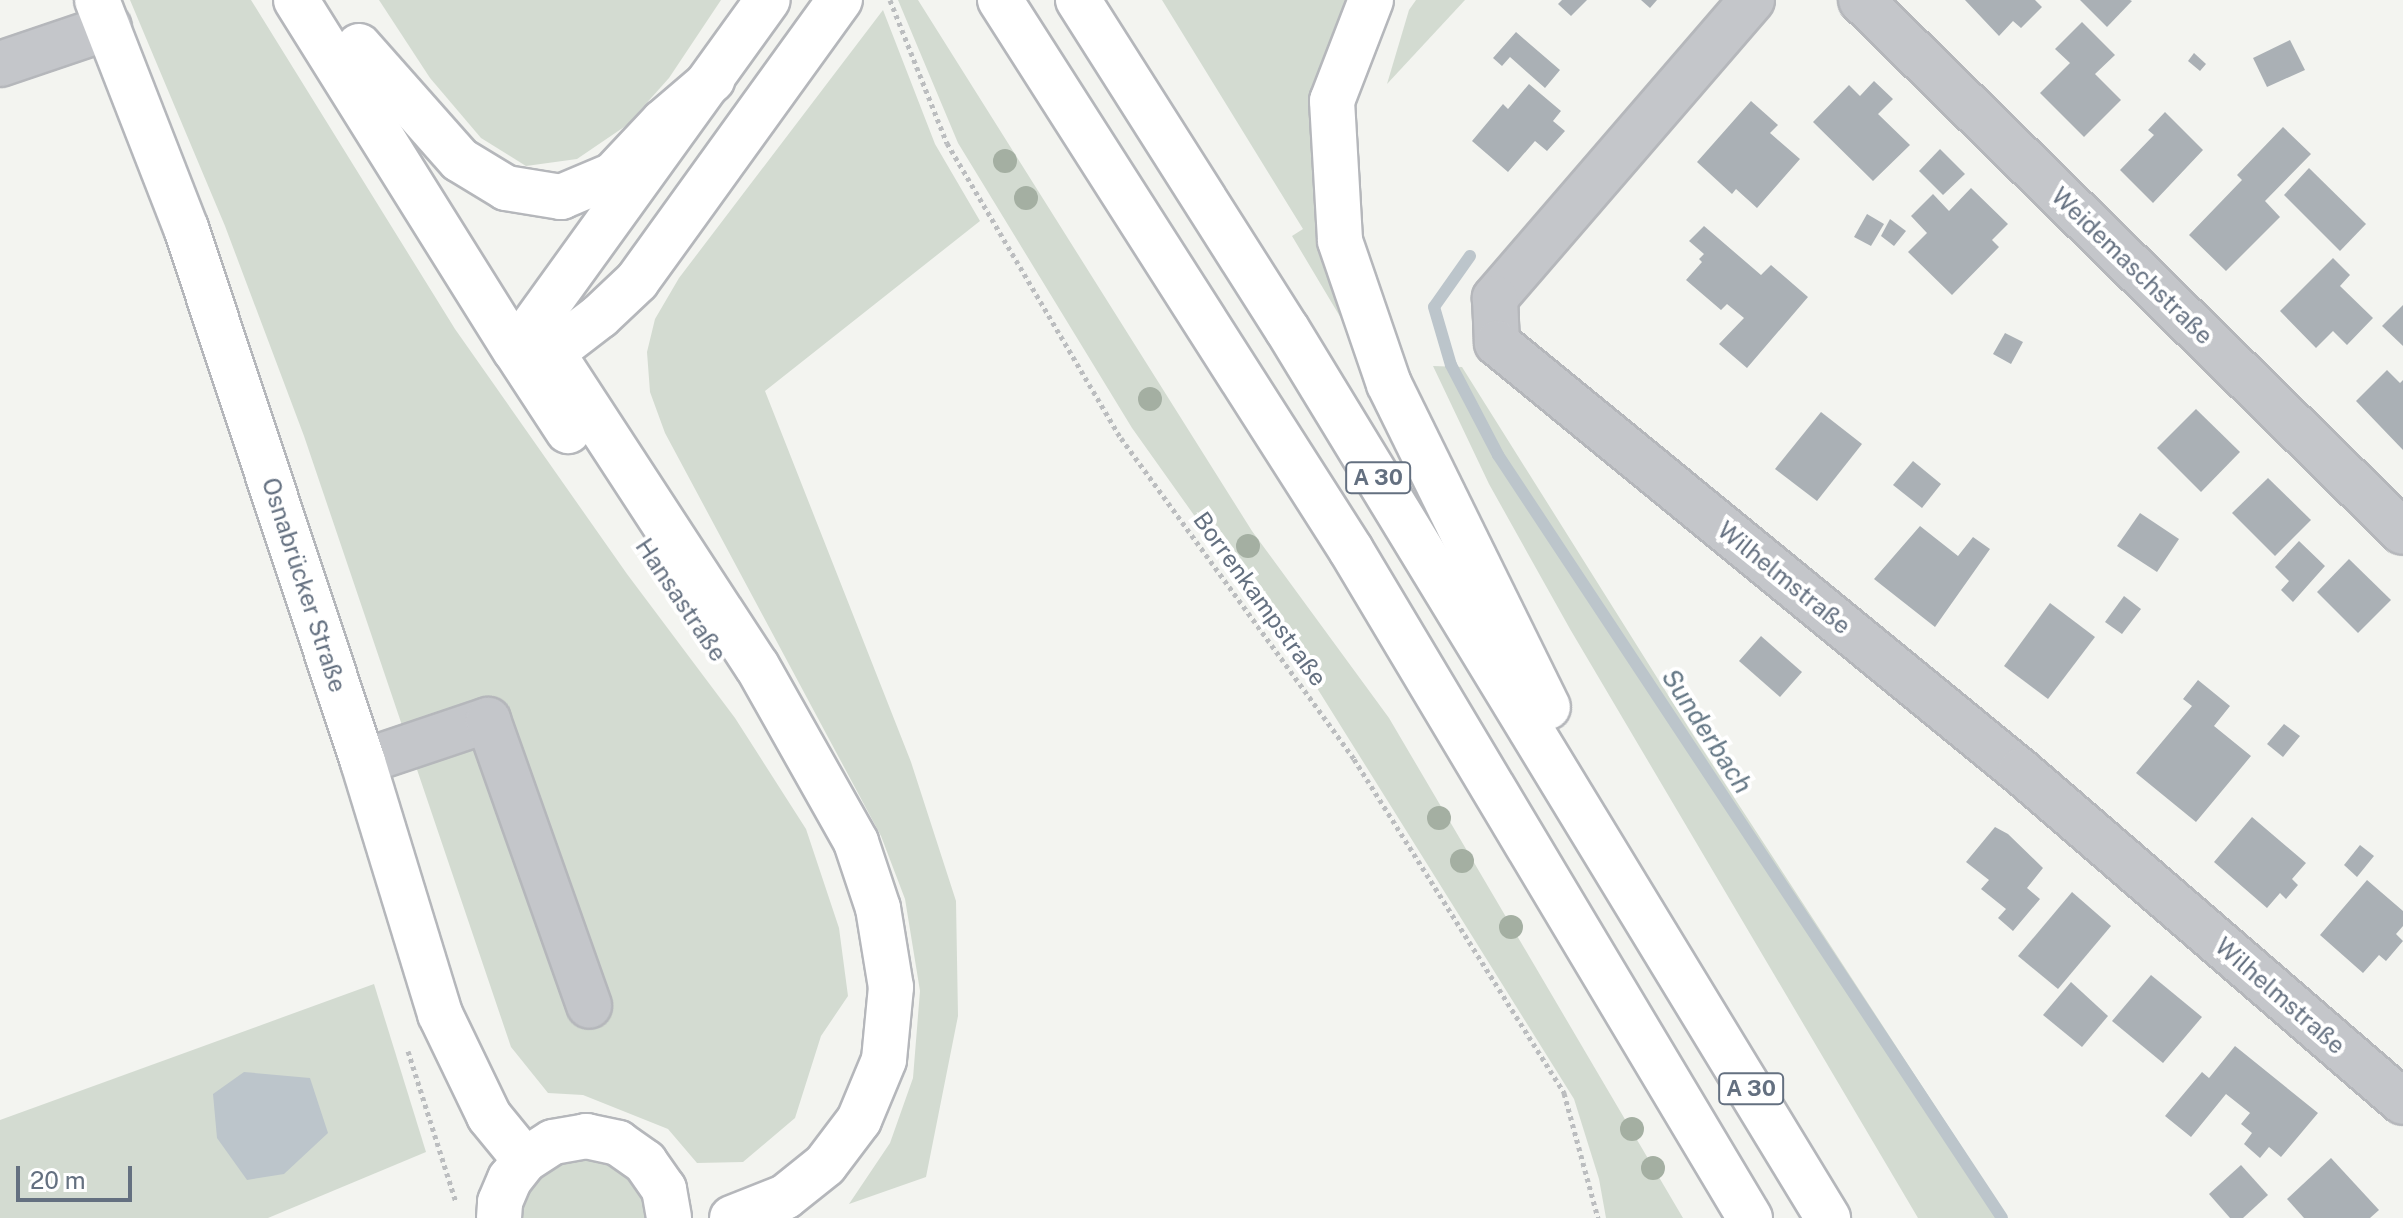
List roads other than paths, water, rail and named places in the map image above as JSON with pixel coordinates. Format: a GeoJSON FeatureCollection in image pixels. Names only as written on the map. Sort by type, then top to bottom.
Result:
{"type":"FeatureCollection","features":[{"type":"Feature","properties":{"kind":"main road"},"geometry":{"type":"LineString","coordinates":[[296,0],[534,343]]}},
{"type":"Feature","properties":{"kind":"main road"},"geometry":{"type":"LineString","coordinates":[[330,0],[534,343]]}},
{"type":"Feature","properties":{"kind":"main road"},"geometry":{"type":"LineString","coordinates":[[534,343],[768,0]]}},
{"type":"Feature","properties":{"kind":"main road","name":"A 30"},"geometry":{"type":"LineString","coordinates":[[1000,0],[1351,550],[1750,1218]]}},
{"type":"Feature","properties":{"kind":"main road","name":"A 30"},"geometry":{"type":"LineString","coordinates":[[1078,0],[1287,329],[1828,1218]]}},
{"type":"Feature","properties":{"kind":"main road"},"geometry":{"type":"LineString","coordinates":[[1371,0],[1332,101],[1340,241],[1389,384],[1673,960]]}},
{"type":"Feature","properties":{"kind":"main road"},"geometry":{"type":"LineString","coordinates":[[534,343],[600,316],[637,281],[831,11]]}},
{"type":"Feature","properties":{"kind":"main road","name":"Osnabrücker Straße"},"geometry":{"type":"LineString","coordinates":[[103,14],[186,228],[363,762],[440,1014],[489,1116],[525,1160]]}},
{"type":"Feature","properties":{"kind":"main road"},"geometry":{"type":"LineString","coordinates":[[359,46],[460,160],[506,188],[561,197],[613,175],[663,122],[712,80]]}},
{"type":"Feature","properties":{"kind":"main road","name":"Hansastraße"},"geometry":{"type":"LineString","coordinates":[[534,343],[794,768],[856,842],[878,908],[891,987],[884,1060],[859,1120],[825,1165],[785,1197],[732,1218]]}},
{"type":"Feature","properties":{"kind":"main road"},"geometry":{"type":"LineString","coordinates":[[499,1218],[500,1202],[510,1179],[525,1160],[553,1142],[586,1136],[618,1143],[645,1162],[664,1189],[669,1218]]}},
{"type":"Feature","properties":{"kind":"street","name":"Wilhelmstraße"},"geometry":{"type":"LineString","coordinates":[[1752,0],[1495,298],[1497,343],[2020,771],[2403,1102]]}},
{"type":"Feature","properties":{"kind":"street","name":"Weidemaschstraße"},"geometry":{"type":"LineString","coordinates":[[1861,0],[2403,532]]}},
{"type":"Feature","properties":{"kind":"street"},"geometry":{"type":"LineString","coordinates":[[0,64],[103,14]]}},
{"type":"Feature","properties":{"kind":"street"},"geometry":{"type":"LineString","coordinates":[[363,762],[488,720],[589,1006]]}},
{"type":"Feature","properties":{"kind":"waterway","name":"Sunderbach"},"geometry":{"type":"LineString","coordinates":[[1470,256],[1434,307],[1451,365],[1498,455],[2002,1218]]}}]}
